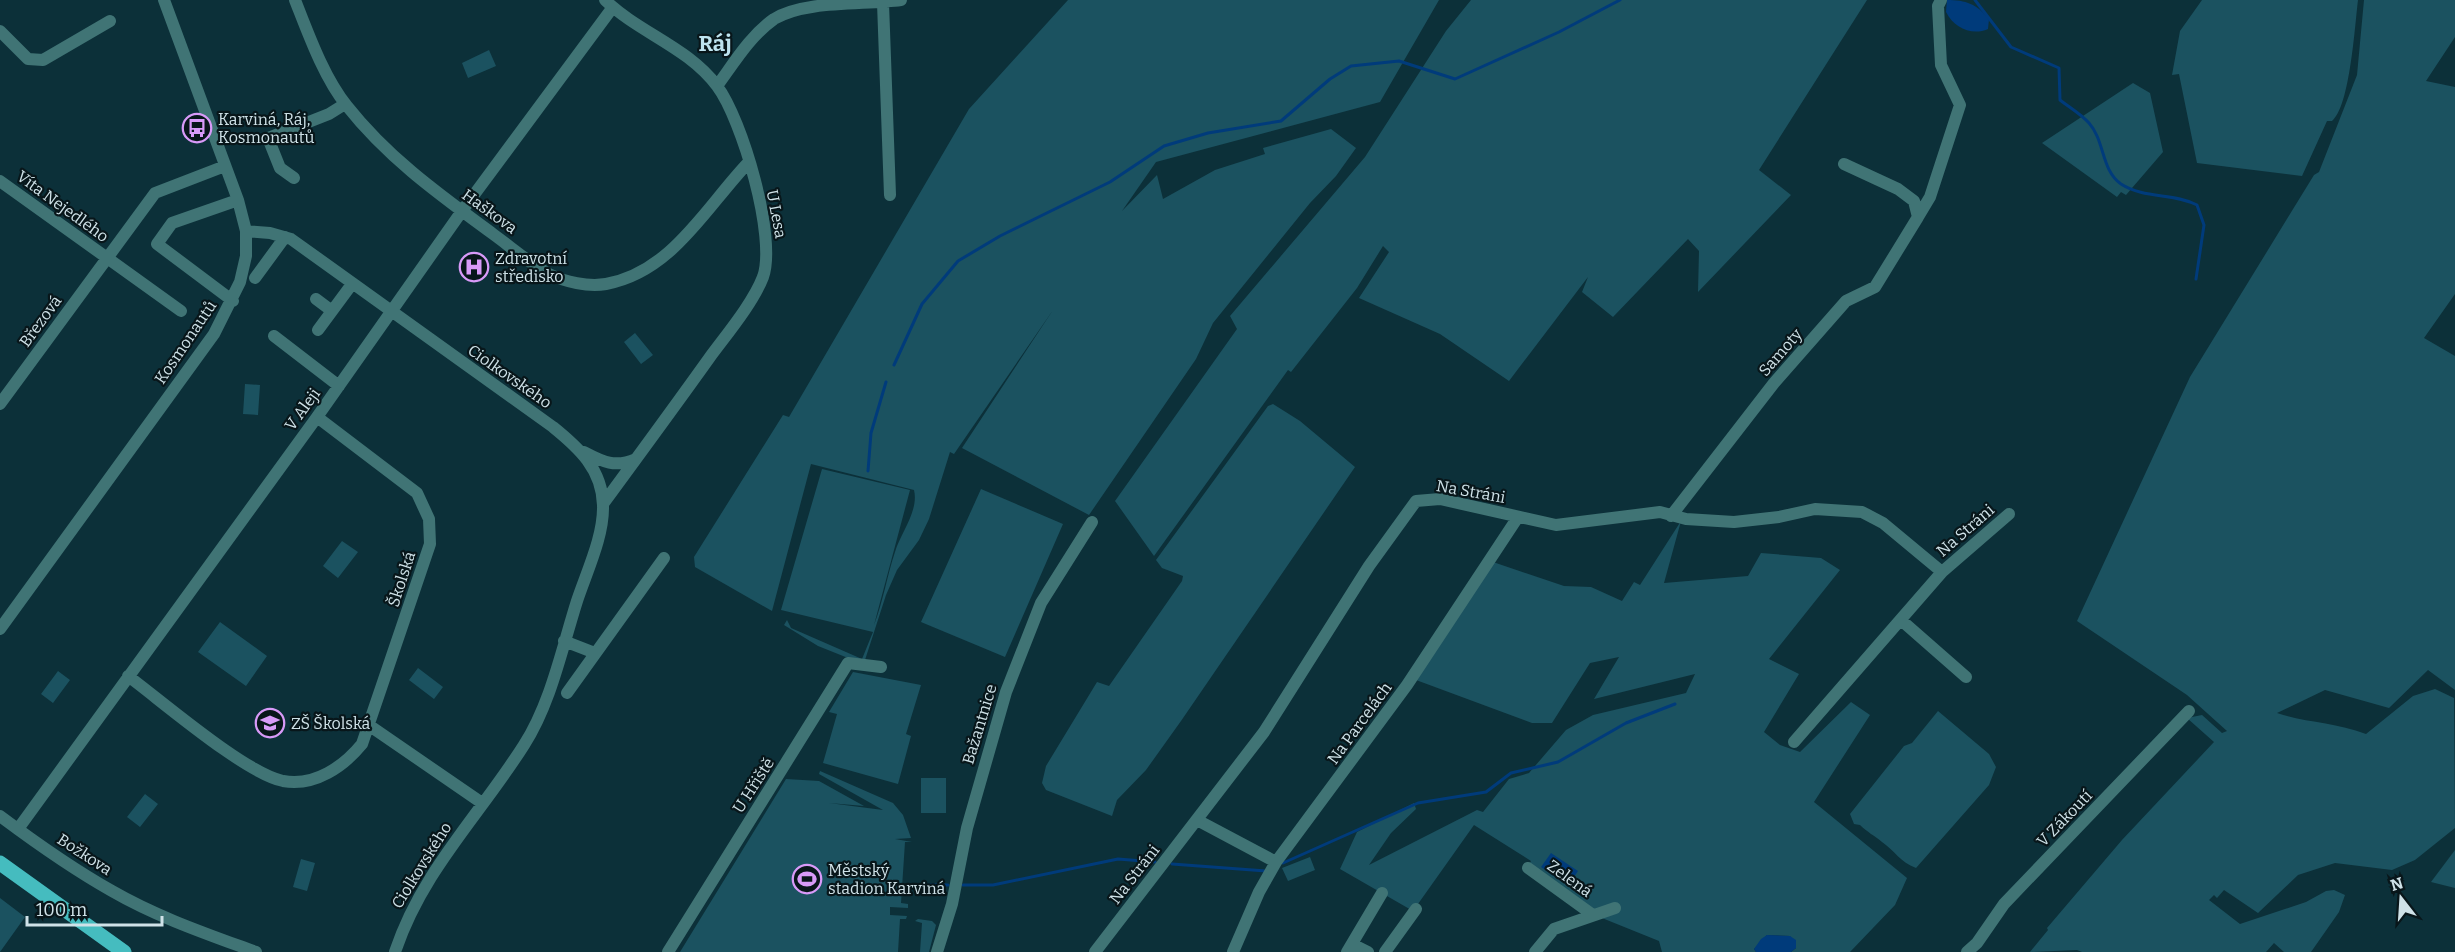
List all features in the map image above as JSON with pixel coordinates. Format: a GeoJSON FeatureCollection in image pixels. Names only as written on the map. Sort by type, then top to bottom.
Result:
{"type":"FeatureCollection","features":[{"type":"Feature","properties":{"kind":"main road"},"geometry":{"type":"LineString","coordinates":[[0,863],[124,952]]}},
{"type":"Feature","properties":{"kind":"street","name":"Kosmonautů"},"geometry":{"type":"LineString","coordinates":[[0,628],[214,334],[232,301],[246,256],[246,231],[238,200],[164,0]]}},
{"type":"Feature","properties":{"kind":"street","name":"Haškova"},"geometry":{"type":"LineString","coordinates":[[295,0],[314,45],[345,104],[384,149],[462,211],[549,274],[582,285],[606,284],[632,276],[662,257],[698,225],[729,183],[748,163]]}},
{"type":"Feature","properties":{"kind":"street"},"geometry":{"type":"LineString","coordinates":[[717,86],[758,32],[776,17],[797,8],[822,4],[883,3],[902,0]]}},
{"type":"Feature","properties":{"kind":"street","name":"Samoty"},"geometry":{"type":"LineString","coordinates":[[1671,516],[1774,383],[1846,301],[1875,287],[1930,197],[1960,105],[1941,65],[1938,6],[1941,0]]}},
{"type":"Feature","properties":{"kind":"street","name":"U Lesa"},"geometry":{"type":"LineString","coordinates":[[603,504],[735,322],[763,277],[768,244],[763,211],[748,163],[733,117],[717,86],[684,54],[609,3]]}},
{"type":"Feature","properties":{"kind":"street","name":"V Aleji"},"geometry":{"type":"LineString","coordinates":[[18,829],[317,417],[609,3]]}},
{"type":"Feature","properties":{"kind":"street"},"geometry":{"type":"LineString","coordinates":[[883,3],[890,195]]}},
{"type":"Feature","properties":{"kind":"street"},"geometry":{"type":"LineString","coordinates":[[0,32],[28,59],[44,60],[110,21]]}},
{"type":"Feature","properties":{"kind":"street"},"geometry":{"type":"LineString","coordinates":[[294,178],[280,168],[268,138],[338,110],[345,104]]}},
{"type":"Feature","properties":{"kind":"street"},"geometry":{"type":"LineString","coordinates":[[1844,164],[1898,189],[1914,201],[1918,217]]}},
{"type":"Feature","properties":{"kind":"street","name":"Březová"},"geometry":{"type":"LineString","coordinates":[[0,404],[155,192],[225,166]]}},
{"type":"Feature","properties":{"kind":"street","name":"Víta Nejedlého"},"geometry":{"type":"LineString","coordinates":[[0,181],[107,258]]}},
{"type":"Feature","properties":{"kind":"street"},"geometry":{"type":"LineString","coordinates":[[232,301],[157,244],[172,223],[238,200]]}},
{"type":"Feature","properties":{"kind":"street","name":"Ciolkovského"},"geometry":{"type":"LineString","coordinates":[[246,231],[285,237],[554,427],[584,452],[596,477],[603,504],[599,536],[540,716],[524,745],[430,877],[406,917],[395,952]]}},
{"type":"Feature","properties":{"kind":"street"},"geometry":{"type":"LineString","coordinates":[[255,278],[285,237]]}},
{"type":"Feature","properties":{"kind":"street"},"geometry":{"type":"LineString","coordinates":[[107,258],[181,311]]}},
{"type":"Feature","properties":{"kind":"street"},"geometry":{"type":"LineString","coordinates":[[318,330],[352,284]]}},
{"type":"Feature","properties":{"kind":"street"},"geometry":{"type":"LineString","coordinates":[[315,299],[332,311]]}},
{"type":"Feature","properties":{"kind":"street"},"geometry":{"type":"LineString","coordinates":[[274,336],[339,386]]}},
{"type":"Feature","properties":{"kind":"street","name":"Školská"},"geometry":{"type":"LineString","coordinates":[[128,676],[240,759],[284,781],[307,780],[334,770],[357,750],[370,726],[430,544],[429,519],[417,493],[317,417]]}},
{"type":"Feature","properties":{"kind":"street"},"geometry":{"type":"LineString","coordinates":[[584,452],[606,464],[622,465],[637,459]]}},
{"type":"Feature","properties":{"kind":"street","name":"Na Stráni"},"geometry":{"type":"LineString","coordinates":[[1095,952],[1264,732],[1369,566],[1416,501],[1440,499],[1556,525],[1660,512],[1686,519],[1734,522],[1779,517],[1815,509],[1862,512],[1883,523],[1942,572]]}},
{"type":"Feature","properties":{"kind":"street","name":"Na Stráni"},"geometry":{"type":"LineString","coordinates":[[1794,742],[1942,572],[2009,514]]}},
{"type":"Feature","properties":{"kind":"street","name":"Na Parcelách"},"geometry":{"type":"LineString","coordinates":[[1233,952],[1259,892],[1276,862],[1407,685],[1518,517]]}},
{"type":"Feature","properties":{"kind":"street","name":"Bažantnice"},"geometry":{"type":"LineString","coordinates":[[937,952],[952,904],[966,828],[1006,692],[1041,603],[1092,522]]}},
{"type":"Feature","properties":{"kind":"street"},"geometry":{"type":"LineString","coordinates":[[567,693],[664,558]]}},
{"type":"Feature","properties":{"kind":"street"},"geometry":{"type":"LineString","coordinates":[[1901,620],[1966,677]]}},
{"type":"Feature","properties":{"kind":"street"},"geometry":{"type":"LineString","coordinates":[[564,641],[595,653]]}},
{"type":"Feature","properties":{"kind":"street","name":"U Hřiště"},"geometry":{"type":"LineString","coordinates":[[668,952],[848,663],[881,667]]}},
{"type":"Feature","properties":{"kind":"street","name":"V Zákoutí"},"geometry":{"type":"LineString","coordinates":[[1967,952],[1977,943],[2004,904],[2189,711]]}},
{"type":"Feature","properties":{"kind":"street"},"geometry":{"type":"LineString","coordinates":[[370,726],[482,802]]}},
{"type":"Feature","properties":{"kind":"street","name":"Božkova"},"geometry":{"type":"LineString","coordinates":[[0,816],[113,892],[191,929],[256,952]]}},
{"type":"Feature","properties":{"kind":"street"},"geometry":{"type":"LineString","coordinates":[[1197,820],[1276,862]]}},
{"type":"Feature","properties":{"kind":"street","name":"Zelená"},"geometry":{"type":"LineString","coordinates":[[1528,868],[1593,915]]}},
{"type":"Feature","properties":{"kind":"street"},"geometry":{"type":"LineString","coordinates":[[1368,952],[1349,948],[1382,893]]}},
{"type":"Feature","properties":{"kind":"street","name":"Zelená"},"geometry":{"type":"LineString","coordinates":[[1535,952],[1554,929],[1615,908]]}},
{"type":"Feature","properties":{"kind":"street"},"geometry":{"type":"LineString","coordinates":[[1385,952],[1416,909]]}},
{"type":"Feature","properties":{"kind":"shaded area"},"geometry":{"type":"Polygon","coordinates":[[[1068,0],[1439,0],[1380,102],[1156,162],[1122,211],[1157,175],[1163,199],[1215,170],[1265,154],[1263,148],[1331,129],[1356,148],[1336,176],[1310,203],[1213,323],[1196,359],[1089,515],[962,448],[1053,310],[954,454],[950,452],[929,519],[919,540],[897,570],[886,595],[865,660],[848,658],[818,646],[784,625],[787,620],[791,628],[862,659],[873,632],[781,610],[822,469],[910,490],[874,625],[895,552],[912,514],[914,490],[811,464],[772,611],[695,567],[694,557],[783,415],[789,417],[969,109],[1068,0]]]}},
{"type":"Feature","properties":{"kind":"shaded area"},"geometry":{"type":"Polygon","coordinates":[[[1471,0],[1867,0],[1759,170],[1791,195],[1698,292],[1699,251],[1688,239],[1613,317],[1582,292],[1588,277],[1509,381],[1440,334],[1359,298],[1389,252],[1383,246],[1357,288],[1291,372],[1288,370],[1154,556],[1115,501],[1237,329],[1230,316],[1365,157],[1446,31],[1471,0]]]}},
{"type":"Feature","properties":{"kind":"shaded area"},"geometry":{"type":"Polygon","coordinates":[[[2202,0],[2358,0],[2351,64],[2343,100],[2332,121],[2327,121],[2302,176],[2197,163],[2179,74],[2172,75],[2180,31],[2202,0]]]}},
{"type":"Feature","properties":{"kind":"shaded area"},"geometry":{"type":"Polygon","coordinates":[[[2364,0],[2455,0],[2455,37],[2426,81],[2455,87],[2455,294],[2424,338],[2455,356],[2455,690],[2428,670],[2389,708],[2325,690],[2277,713],[2366,734],[2413,696],[2435,689],[2454,698],[2455,828],[2415,860],[2392,870],[2335,863],[2298,875],[2258,913],[2224,890],[2217,898],[2214,895],[2209,900],[2240,924],[2306,902],[2326,891],[2334,890],[2345,895],[2339,912],[2311,952],[2284,952],[2274,943],[2266,952],[2082,952],[2077,950],[2030,952],[2048,930],[2047,928],[2122,840],[2214,742],[2187,718],[2202,715],[2222,733],[2227,731],[2187,695],[2077,621],[2190,377],[2314,175],[2319,172],[2357,75],[2364,0]]]}},
{"type":"Feature","properties":{"kind":"shaded area"},"geometry":{"type":"Polygon","coordinates":[[[489,50],[496,66],[468,78],[462,63],[489,50]]]}},
{"type":"Feature","properties":{"kind":"shaded area"},"geometry":{"type":"Polygon","coordinates":[[[2133,83],[2150,93],[2163,152],[2126,195],[2121,192],[2117,197],[2042,143],[2133,83]]]}},
{"type":"Feature","properties":{"kind":"shaded area"},"geometry":{"type":"Polygon","coordinates":[[[635,333],[653,355],[641,364],[624,342],[635,333]]]}},
{"type":"Feature","properties":{"kind":"shaded area"},"geometry":{"type":"Polygon","coordinates":[[[245,384],[260,385],[258,415],[243,414],[245,384]]]}},
{"type":"Feature","properties":{"kind":"shaded area"},"geometry":{"type":"Polygon","coordinates":[[[1273,404],[1300,421],[1355,467],[1146,770],[1117,800],[1112,816],[1046,790],[1042,783],[1046,766],[1097,682],[1109,686],[1182,581],[1183,576],[1162,568],[1156,560],[1268,406],[1273,404]]]}},
{"type":"Feature","properties":{"kind":"shaded area"},"geometry":{"type":"Polygon","coordinates":[[[981,489],[1063,524],[1005,657],[921,622],[981,489]]]}},
{"type":"Feature","properties":{"kind":"shaded area"},"geometry":{"type":"Polygon","coordinates":[[[1681,521],[1664,583],[1748,576],[1761,553],[1821,558],[1840,570],[1769,659],[1799,674],[1764,732],[1780,745],[1800,752],[1851,702],[1870,715],[1814,802],[1907,878],[1895,905],[1850,952],[1791,952],[1796,948],[1790,936],[1767,935],[1754,949],[1756,952],[1662,952],[1659,941],[1597,916],[1529,865],[1531,861],[1474,825],[1413,911],[1340,869],[1357,832],[1414,803],[1416,809],[1391,833],[1369,865],[1477,810],[1483,812],[1509,779],[1529,773],[1566,730],[1593,715],[1686,693],[1695,674],[1594,699],[1619,657],[1590,663],[1552,723],[1532,723],[1416,680],[1493,562],[1564,586],[1591,587],[1622,601],[1634,582],[1640,585],[1681,521]]]}},
{"type":"Feature","properties":{"kind":"shaded area"},"geometry":{"type":"Polygon","coordinates":[[[342,541],[358,552],[338,578],[323,566],[342,541]]]}},
{"type":"Feature","properties":{"kind":"shaded area"},"geometry":{"type":"Polygon","coordinates":[[[220,622],[267,656],[246,686],[198,652],[220,622]]]}},
{"type":"Feature","properties":{"kind":"shaded area"},"geometry":{"type":"Polygon","coordinates":[[[418,668],[443,687],[434,699],[409,680],[418,668]]]}},
{"type":"Feature","properties":{"kind":"shaded area"},"geometry":{"type":"Polygon","coordinates":[[[58,671],[70,680],[53,703],[41,694],[58,671]]]}},
{"type":"Feature","properties":{"kind":"shaded area"},"geometry":{"type":"Polygon","coordinates":[[[853,672],[921,685],[906,734],[911,736],[898,784],[823,763],[837,714],[829,712],[853,672]]]}},
{"type":"Feature","properties":{"kind":"shaded area"},"geometry":{"type":"Polygon","coordinates":[[[1938,711],[1989,754],[1996,767],[1989,785],[1916,868],[1902,860],[1887,845],[1860,825],[1854,824],[1850,814],[1904,746],[1912,743],[1938,711]]]}},
{"type":"Feature","properties":{"kind":"shaded area","name":"Městský stadion Karviná"},"geometry":{"type":"Polygon","coordinates":[[[820,771],[893,803],[903,815],[911,838],[895,839],[912,842],[905,842],[901,903],[908,904],[908,908],[890,907],[890,915],[907,916],[906,919],[900,919],[898,952],[680,952],[786,779],[819,781],[864,806],[829,803],[883,810],[819,774],[820,771]]]}},
{"type":"Feature","properties":{"kind":"shaded area"},"geometry":{"type":"Polygon","coordinates":[[[921,778],[946,778],[946,813],[921,813],[921,778]]]}},
{"type":"Feature","properties":{"kind":"shaded area"},"geometry":{"type":"Polygon","coordinates":[[[145,794],[158,804],[140,827],[127,817],[145,794]]]}},
{"type":"Feature","properties":{"kind":"shaded area"},"geometry":{"type":"Polygon","coordinates":[[[2455,850],[2455,888],[2431,882],[2455,850]]]}},
{"type":"Feature","properties":{"kind":"shaded area"},"geometry":{"type":"Polygon","coordinates":[[[1310,857],[1315,870],[1288,881],[1282,868],[1310,857]]]}},
{"type":"Feature","properties":{"kind":"shaded area"},"geometry":{"type":"Polygon","coordinates":[[[301,859],[315,863],[307,891],[293,887],[301,859]]]}},
{"type":"Feature","properties":{"kind":"shaded area"},"geometry":{"type":"Polygon","coordinates":[[[0,898],[25,917],[0,952],[0,898]]]}},
{"type":"Feature","properties":{"kind":"shaded area"},"geometry":{"type":"Polygon","coordinates":[[[918,919],[932,921],[936,925],[929,952],[920,952],[922,923],[915,921],[918,919]]]}},
{"type":"Feature","properties":{"kind":"water"},"geometry":{"type":"Polygon","coordinates":[[[1947,0],[1965,2],[1975,6],[1989,19],[1988,29],[1976,32],[1959,26],[1949,18],[1946,12],[1947,0]]]}},
{"type":"Feature","properties":{"kind":"water"},"geometry":{"type":"Polygon","coordinates":[[[1551,853],[1578,871],[1568,886],[1541,867],[1551,853]]]}},
{"type":"Feature","properties":{"kind":"water"},"geometry":{"type":"Polygon","coordinates":[[[1767,935],[1790,936],[1796,940],[1796,948],[1791,952],[1756,952],[1754,949],[1767,935]]]}},
{"type":"Feature","properties":{"kind":"waterway"},"geometry":{"type":"LineString","coordinates":[[894,365],[922,304],[958,261],[1000,236],[1110,182],[1164,146],[1208,133],[1281,121],[1330,79],[1351,66],[1399,61],[1455,79],[1559,32],[1620,0]]}},
{"type":"Feature","properties":{"kind":"waterway"},"geometry":{"type":"LineString","coordinates":[[1975,0],[2011,47],[2059,68],[2060,100],[2089,123],[2098,138],[2110,171],[2121,184],[2139,192],[2188,201],[2197,205],[2204,225],[2196,279]]}},
{"type":"Feature","properties":{"kind":"waterway"},"geometry":{"type":"LineString","coordinates":[[868,471],[871,433],[886,382]]}},
{"type":"Feature","properties":{"kind":"waterway"},"geometry":{"type":"LineString","coordinates":[[1283,863],[1418,803],[1486,792],[1511,773],[1558,762],[1626,723],[1675,704]]}},
{"type":"Feature","properties":{"kind":"waterway"},"geometry":{"type":"LineString","coordinates":[[963,885],[993,885],[1118,859],[1155,862]]}},
{"type":"Feature","properties":{"kind":"waterway"},"geometry":{"type":"LineString","coordinates":[[1172,864],[1266,871]]}},
{"type":"Feature","properties":{"kind":"waterway"},"geometry":{"type":"LineString","coordinates":[[925,885],[948,885]]}},
{"type":"Feature","properties":{"kind":"place","name":"Karviná, Ráj, Kosmonautů"},"geometry":{"type":"Point","coordinates":[197,128]}},
{"type":"Feature","properties":{"kind":"place","name":"Zdravotní středisko"},"geometry":{"type":"Point","coordinates":[474,267]}},
{"type":"Feature","properties":{"kind":"place","name":"ZŠ Školská"},"geometry":{"type":"Point","coordinates":[270,723]}},
{"type":"Feature","properties":{"kind":"place","name":"Městský stadion Karviná"},"geometry":{"type":"Point","coordinates":[807,879]}},
{"type":"Feature","properties":{"kind":"district","name":"Ráj"},"geometry":{"type":"Point","coordinates":[715,43]}}]}
